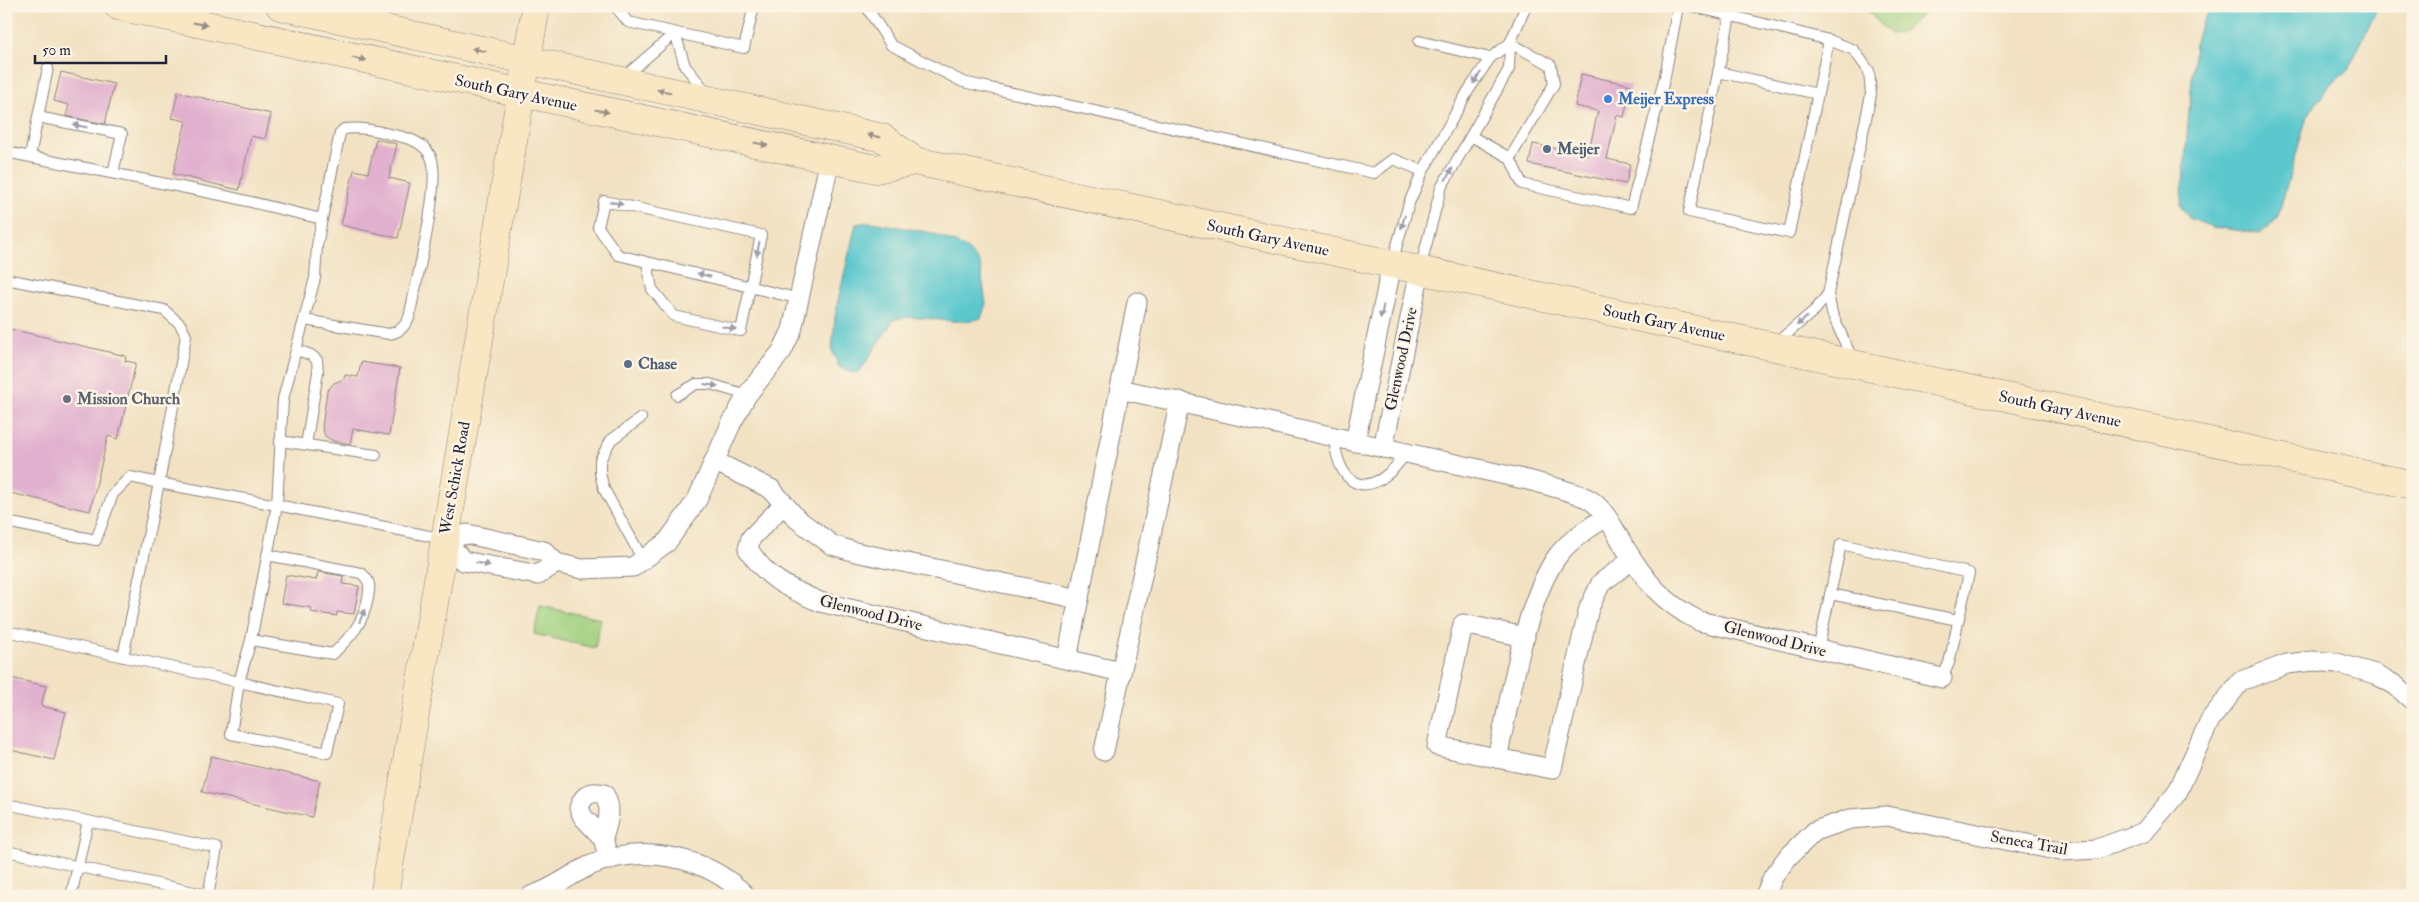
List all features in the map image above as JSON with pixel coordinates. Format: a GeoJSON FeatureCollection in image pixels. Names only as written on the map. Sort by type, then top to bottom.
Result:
{"type":"FeatureCollection","features":[{"type":"Feature","properties":{"kind":"main road","name":"South Gary Avenue"},"geometry":{"type":"LineString","coordinates":[[118,6],[520,94],[876,169],[915,161]]}},
{"type":"Feature","properties":{"kind":"main road","name":"West Schick Road"},"geometry":{"type":"LineString","coordinates":[[384,896],[536,6]]}},
{"type":"Feature","properties":{"kind":"main road","name":"South Gary Avenue"},"geometry":{"type":"LineString","coordinates":[[288,7],[619,82],[883,138],[915,161],[2413,485]]}},
{"type":"Feature","properties":{"kind":"street"},"geometry":{"type":"LineString","coordinates":[[556,563],[538,575],[463,561],[445,539],[467,534],[544,551],[556,563],[582,569],[633,567],[668,542],[697,500],[731,424],[747,395],[782,351],[792,330],[830,159]]}},
{"type":"Feature","properties":{"kind":"street","name":"Glenwood Drive"},"geometry":{"type":"LineString","coordinates":[[1355,442],[1392,264]]}},
{"type":"Feature","properties":{"kind":"street","name":"Glenwood Drive"},"geometry":{"type":"LineString","coordinates":[[1382,448],[1420,270]]}},
{"type":"Feature","properties":{"kind":"street"},"geometry":{"type":"LineString","coordinates":[[1067,659],[1137,302]]}},
{"type":"Feature","properties":{"kind":"street","name":"Glenwood Drive"},"geometry":{"type":"LineString","coordinates":[[1120,389],[1532,481],[1592,501],[1606,517],[1632,560],[1660,596],[1675,608],[1699,621],[1942,678]]}},
{"type":"Feature","properties":{"kind":"street"},"geometry":{"type":"LineString","coordinates":[[1104,751],[1180,401]]}},
{"type":"Feature","properties":{"kind":"street"},"geometry":{"type":"LineString","coordinates":[[714,461],[771,489],[798,519],[832,545],[855,552],[1079,599]]}},
{"type":"Feature","properties":{"kind":"street","name":"Glenwood Drive"},"geometry":{"type":"LineString","coordinates":[[784,504],[751,538],[748,549],[759,566],[782,585],[820,602],[1121,672]]}},
{"type":"Feature","properties":{"kind":"street"},"geometry":{"type":"LineString","coordinates":[[1497,758],[1525,637],[1539,593],[1552,564],[1578,535],[1606,517]]}},
{"type":"Feature","properties":{"kind":"street"},"geometry":{"type":"LineString","coordinates":[[1525,637],[1463,624],[1438,746],[1552,769],[1589,608],[1601,583],[1632,560]]}},
{"type":"Feature","properties":{"kind":"street","name":"Seneca Trail"},"geometry":{"type":"LineString","coordinates":[[1765,896],[1774,876],[1787,858],[1815,831],[1850,819],[1887,816],[2061,851],[2097,849],[2144,832],[2178,793],[2210,720],[2241,681],[2287,664],[2313,661],[2337,663],[2375,674],[2395,685],[2412,699]]}},
{"type":"Feature","properties":{"kind":"street"},"geometry":{"type":"LineString","coordinates":[[603,838],[609,860]]}},
{"type":"Feature","properties":{"kind":"street"},"geometry":{"type":"LineString","coordinates":[[531,896],[552,888],[590,866],[624,856],[647,855],[697,864],[728,880],[746,896]]}},
{"type":"Feature","properties":{"kind":"lane"},"geometry":{"type":"LineString","coordinates":[[615,6],[628,22],[744,48],[754,6]]}},
{"type":"Feature","properties":{"kind":"lane"},"geometry":{"type":"LineString","coordinates":[[866,6],[891,45],[963,82],[1374,173],[1394,159],[1423,171]]}},
{"type":"Feature","properties":{"kind":"lane"},"geometry":{"type":"LineString","coordinates":[[1420,270],[1436,201],[1441,188],[1509,69],[1510,43],[1526,6]]}},
{"type":"Feature","properties":{"kind":"lane"},"geometry":{"type":"LineString","coordinates":[[1471,136],[1510,158],[1522,184],[1631,208],[1665,76],[1678,6]]}},
{"type":"Feature","properties":{"kind":"lane"},"geometry":{"type":"LineString","coordinates":[[1691,6],[1830,40],[1854,50],[1869,71],[1871,95],[1828,294],[1832,313],[1855,365]]}},
{"type":"Feature","properties":{"kind":"lane"},"geometry":{"type":"LineString","coordinates":[[1730,16],[1689,212],[1789,233],[1830,40]]}},
{"type":"Feature","properties":{"kind":"lane"},"geometry":{"type":"LineString","coordinates":[[619,82],[675,33]]}},
{"type":"Feature","properties":{"kind":"lane"},"geometry":{"type":"LineString","coordinates":[[675,33],[685,66],[703,88],[707,100]]}},
{"type":"Feature","properties":{"kind":"lane"},"geometry":{"type":"LineString","coordinates":[[1419,41],[1490,58]]}},
{"type":"Feature","properties":{"kind":"lane"},"geometry":{"type":"LineString","coordinates":[[1392,264],[1409,203],[1423,171],[1468,91],[1490,58],[1510,43]]}},
{"type":"Feature","properties":{"kind":"lane"},"geometry":{"type":"LineString","coordinates":[[1510,43],[1540,58],[1551,66],[1554,84],[1510,158]]}},
{"type":"Feature","properties":{"kind":"lane"},"geometry":{"type":"LineString","coordinates":[[30,156],[48,68]]}},
{"type":"Feature","properties":{"kind":"lane"},"geometry":{"type":"LineString","coordinates":[[1718,72],[1818,94]]}},
{"type":"Feature","properties":{"kind":"lane"},"geometry":{"type":"LineString","coordinates":[[38,117],[122,134],[113,173]]}},
{"type":"Feature","properties":{"kind":"lane"},"geometry":{"type":"LineString","coordinates":[[6,632],[239,682],[338,704],[327,753],[230,734],[239,682],[251,640],[277,505],[283,398],[315,278],[317,246],[340,133],[344,129],[376,130],[410,139],[422,145],[430,156],[434,169],[433,192],[409,318],[405,325],[401,330],[389,334],[304,320]]}},
{"type":"Feature","properties":{"kind":"lane"},"geometry":{"type":"LineString","coordinates":[[6,152],[226,196],[322,219]]}},
{"type":"Feature","properties":{"kind":"lane"},"geometry":{"type":"LineString","coordinates":[[647,262],[652,289],[674,316],[741,331],[751,287],[761,235],[604,201],[598,227],[618,255],[751,287],[800,299]]}},
{"type":"Feature","properties":{"kind":"lane"},"geometry":{"type":"LineString","coordinates":[[6,279],[164,310],[180,324],[186,336],[159,483],[123,657]]}},
{"type":"Feature","properties":{"kind":"lane"},"geometry":{"type":"LineString","coordinates":[[1772,346],[1816,309],[1828,294]]}},
{"type":"Feature","properties":{"kind":"lane"},"geometry":{"type":"LineString","coordinates":[[297,350],[311,355],[318,360],[318,372],[306,445]]}},
{"type":"Feature","properties":{"kind":"lane"},"geometry":{"type":"LineString","coordinates":[[677,395],[696,384],[710,384],[747,395]]}},
{"type":"Feature","properties":{"kind":"lane"},"geometry":{"type":"LineString","coordinates":[[641,418],[611,440],[600,460],[600,467],[604,489],[635,549],[643,560]]}},
{"type":"Feature","properties":{"kind":"lane"},"geometry":{"type":"LineString","coordinates":[[1334,437],[1336,455],[1342,472],[1355,483],[1368,485],[1380,481],[1395,470],[1406,453]]}},
{"type":"Feature","properties":{"kind":"lane"},"geometry":{"type":"LineString","coordinates":[[280,441],[376,455]]}},
{"type":"Feature","properties":{"kind":"lane"},"geometry":{"type":"LineString","coordinates":[[6,522],[96,540],[113,494],[130,478],[445,539]]}},
{"type":"Feature","properties":{"kind":"lane"},"geometry":{"type":"LineString","coordinates":[[1818,650],[1841,544],[1969,573],[1949,663],[1942,678]]}},
{"type":"Feature","properties":{"kind":"lane"},"geometry":{"type":"LineString","coordinates":[[251,640],[333,654],[350,637],[364,616],[370,586],[368,578],[361,573],[267,555]]}},
{"type":"Feature","properties":{"kind":"lane"},"geometry":{"type":"LineString","coordinates":[[1830,594],[1958,620]]}},
{"type":"Feature","properties":{"kind":"lane"},"geometry":{"type":"LineString","coordinates":[[6,804],[217,848],[208,895],[6,851]]}},
{"type":"Feature","properties":{"kind":"lane"},"geometry":{"type":"LineString","coordinates":[[72,896],[88,821]]}},
{"type":"Feature","properties":{"kind":"green space"},"geometry":{"type":"Polygon","coordinates":[[[1863,6],[1926,6],[1925,13],[1901,33],[1890,34],[1863,6]]]}},
{"type":"Feature","properties":{"kind":"green space"},"geometry":{"type":"Polygon","coordinates":[[[540,606],[601,619],[595,648],[534,634],[540,606]]]}},
{"type":"Feature","properties":{"kind":"water"},"geometry":{"type":"Polygon","coordinates":[[[2211,6],[2378,6],[2348,70],[2330,84],[2323,97],[2316,102],[2306,120],[2277,219],[2260,233],[2212,227],[2189,218],[2181,206],[2195,43],[2197,34],[2211,6]]]}},
{"type":"Feature","properties":{"kind":"water"},"geometry":{"type":"Polygon","coordinates":[[[871,222],[932,233],[966,248],[980,264],[986,304],[981,318],[970,320],[894,319],[860,371],[852,373],[839,367],[832,350],[836,309],[856,224],[871,222]]]}},
{"type":"Feature","properties":{"kind":"building"},"geometry":{"type":"Polygon","coordinates":[[[61,72],[114,84],[105,124],[66,116],[69,105],[54,101],[61,72]]]}},
{"type":"Feature","properties":{"kind":"building","name":"Meijer"},"geometry":{"type":"Polygon","coordinates":[[[1581,74],[1631,85],[1624,117],[1617,115],[1607,159],[1630,164],[1626,184],[1529,164],[1533,144],[1588,155],[1598,111],[1575,106],[1581,74]]]}},
{"type":"Feature","properties":{"kind":"building"},"geometry":{"type":"Polygon","coordinates":[[[178,92],[271,114],[265,139],[251,136],[239,190],[173,174],[186,121],[172,118],[178,92]]]}},
{"type":"Feature","properties":{"kind":"building"},"geometry":{"type":"Polygon","coordinates":[[[376,139],[397,144],[389,178],[410,183],[398,238],[341,225],[354,170],[368,173],[376,139]]]}},
{"type":"Feature","properties":{"kind":"building","name":"Mission Church"},"geometry":{"type":"Polygon","coordinates":[[[6,328],[126,356],[125,361],[136,363],[118,439],[108,436],[90,511],[6,492],[6,328]]]}},
{"type":"Feature","properties":{"kind":"building"},"geometry":{"type":"Polygon","coordinates":[[[361,362],[400,368],[389,435],[353,429],[350,444],[333,441],[325,436],[322,427],[327,391],[334,383],[344,379],[345,375],[358,377],[361,362]]]}},
{"type":"Feature","properties":{"kind":"building"},"geometry":{"type":"Polygon","coordinates":[[[318,572],[343,576],[342,584],[359,586],[354,614],[337,612],[337,616],[311,612],[312,608],[281,603],[286,575],[316,580],[318,572]]]}},
{"type":"Feature","properties":{"kind":"building"},"geometry":{"type":"Polygon","coordinates":[[[11,678],[46,686],[41,706],[66,712],[54,760],[6,749],[6,700],[11,678]]]}},
{"type":"Feature","properties":{"kind":"building"},"geometry":{"type":"Polygon","coordinates":[[[211,756],[320,781],[312,817],[202,792],[211,756]]]}},
{"type":"Feature","properties":{"kind":"place","name":"Meijer Express"},"geometry":{"type":"Point","coordinates":[1608,99]}},
{"type":"Feature","properties":{"kind":"place","name":"Meijer"},"geometry":{"type":"Point","coordinates":[1547,149]}},
{"type":"Feature","properties":{"kind":"place","name":"Chase"},"geometry":{"type":"Point","coordinates":[628,364]}},
{"type":"Feature","properties":{"kind":"place","name":"Mission Church"},"geometry":{"type":"Point","coordinates":[67,399]}}]}
